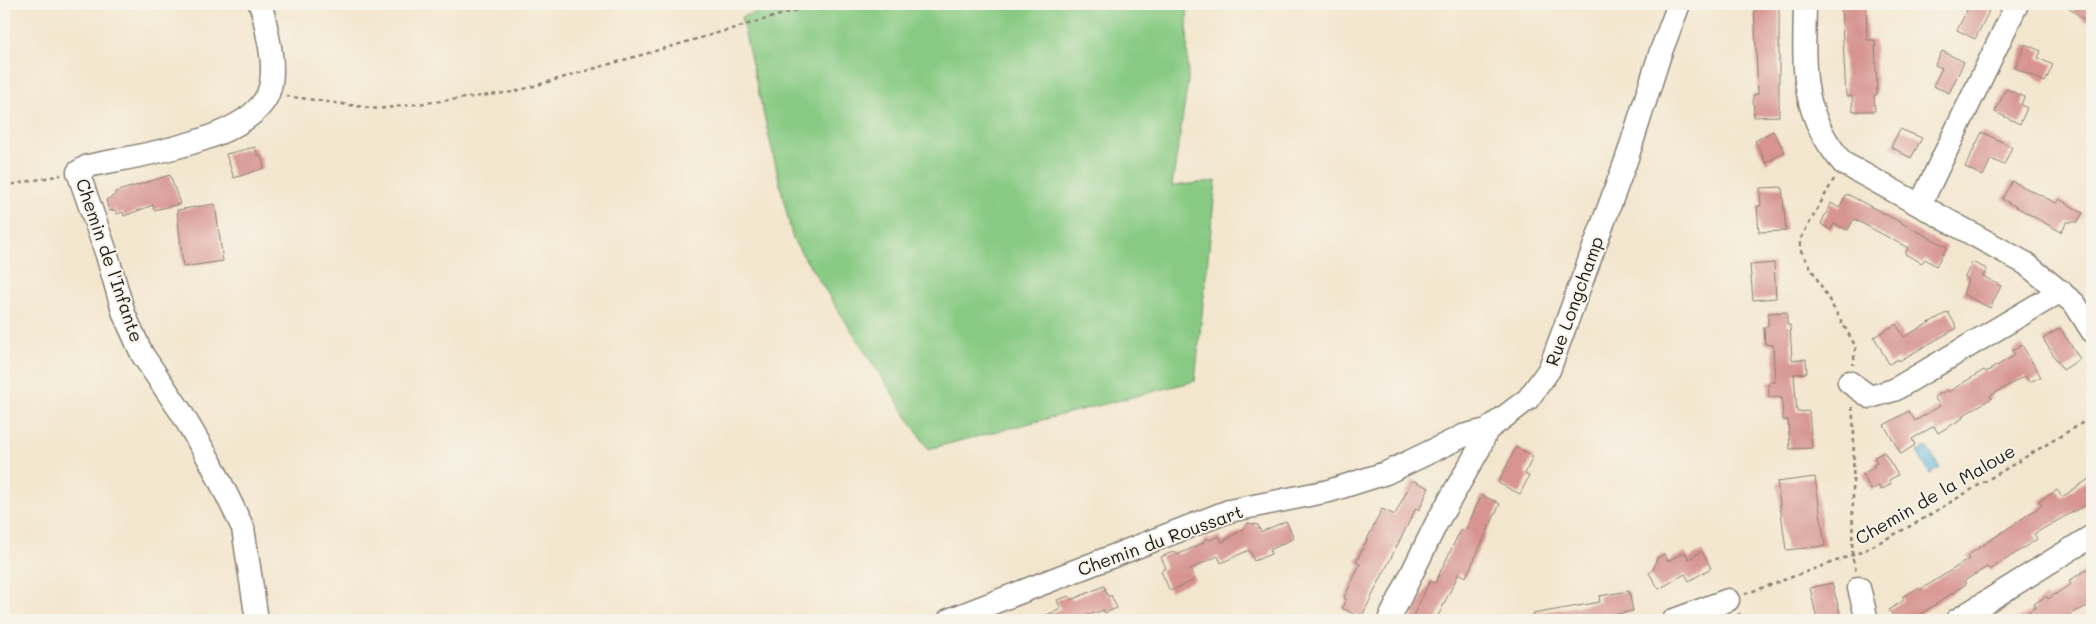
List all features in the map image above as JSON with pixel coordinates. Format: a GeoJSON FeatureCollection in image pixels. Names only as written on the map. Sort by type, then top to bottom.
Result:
{"type":"FeatureCollection","features":[{"type":"Feature","properties":{"kind":"street"},"geometry":{"type":"LineString","coordinates":[[260,4],[273,60],[268,94]]}},
{"type":"Feature","properties":{"kind":"street","name":"Rue Longchamp"},"geometry":{"type":"LineString","coordinates":[[1389,620],[1436,524],[1479,449],[1487,430],[1528,399],[1549,370],[1627,158],[1660,54],[1679,4]]}},
{"type":"Feature","properties":{"kind":"street"},"geometry":{"type":"LineString","coordinates":[[1805,4],[1804,67],[1810,107],[1818,127],[1830,147],[1844,163],[2025,264],[2075,304],[2092,331]]}},
{"type":"Feature","properties":{"kind":"street"},"geometry":{"type":"LineString","coordinates":[[1920,205],[2017,4]]}},
{"type":"Feature","properties":{"kind":"street","name":"Chemin de l'Infante"},"geometry":{"type":"LineString","coordinates":[[257,620],[243,528],[211,463],[181,412],[142,354],[124,314],[107,255],[78,172],[88,166],[196,142],[226,130],[248,118],[268,94]]}},
{"type":"Feature","properties":{"kind":"street"},"geometry":{"type":"LineString","coordinates":[[1849,382],[1870,397],[1894,390],[2061,292]]}},
{"type":"Feature","properties":{"kind":"street","name":"Chemin du Roussart"},"geometry":{"type":"LineString","coordinates":[[949,620],[1229,511],[1329,491],[1386,473],[1463,436],[1487,430]]}},
{"type":"Feature","properties":{"kind":"street"},"geometry":{"type":"LineString","coordinates":[[1958,620],[2092,536]]}},
{"type":"Feature","properties":{"kind":"street"},"geometry":{"type":"LineString","coordinates":[[1859,588],[1867,620]]}},
{"type":"Feature","properties":{"kind":"street"},"geometry":{"type":"LineString","coordinates":[[1674,620],[1728,600]]}},
{"type":"Feature","properties":{"kind":"path"},"geometry":{"type":"LineString","coordinates":[[268,94],[378,109],[513,92],[818,4]]}},
{"type":"Feature","properties":{"kind":"path"},"geometry":{"type":"LineString","coordinates":[[1844,163],[1800,240],[1800,249],[1856,347],[1849,382],[1854,430],[1852,556],[1859,588]]}},
{"type":"Feature","properties":{"kind":"path"},"geometry":{"type":"LineString","coordinates":[[4,186],[78,172]]}},
{"type":"Feature","properties":{"kind":"path","name":"Chemin de la Maloue"},"geometry":{"type":"LineString","coordinates":[[1728,600],[1852,556],[1916,523],[2092,417]]}},
{"type":"Feature","properties":{"kind":"green space"},"geometry":{"type":"Polygon","coordinates":[[[784,4],[1187,4],[1188,82],[1172,186],[1216,181],[1195,381],[928,449],[793,240],[741,17],[784,4]]]}},
{"type":"Feature","properties":{"kind":"water"},"geometry":{"type":"Polygon","coordinates":[[[1927,447],[1940,468],[1930,474],[1917,452],[1927,447]]]}},
{"type":"Feature","properties":{"kind":"building"},"geometry":{"type":"Polygon","coordinates":[[[1754,4],[1779,4],[1779,116],[1754,117],[1753,95],[1758,94],[1754,4]]]}},
{"type":"Feature","properties":{"kind":"building"},"geometry":{"type":"Polygon","coordinates":[[[1841,4],[1866,4],[1867,40],[1875,40],[1877,95],[1874,95],[1875,111],[1853,111],[1852,96],[1846,96],[1841,4]]]}},
{"type":"Feature","properties":{"kind":"building"},"geometry":{"type":"Polygon","coordinates":[[[1970,4],[1989,11],[1975,39],[1957,30],[1970,4]]]}},
{"type":"Feature","properties":{"kind":"building"},"geometry":{"type":"Polygon","coordinates":[[[2065,4],[2092,4],[2092,14],[2086,22],[2065,4]]]}},
{"type":"Feature","properties":{"kind":"building"},"geometry":{"type":"Polygon","coordinates":[[[2025,44],[2041,51],[2038,58],[2053,65],[2045,82],[2015,68],[2025,44]]]}},
{"type":"Feature","properties":{"kind":"building"},"geometry":{"type":"Polygon","coordinates":[[[1942,51],[1964,62],[1949,93],[1933,86],[1942,68],[1935,65],[1942,51]]]}},
{"type":"Feature","properties":{"kind":"building"},"geometry":{"type":"Polygon","coordinates":[[[2006,89],[2024,97],[2021,105],[2027,108],[2020,124],[1995,112],[2006,89]]]}},
{"type":"Feature","properties":{"kind":"building"},"geometry":{"type":"Polygon","coordinates":[[[1900,129],[1922,138],[1911,158],[1891,147],[1900,129]]]}},
{"type":"Feature","properties":{"kind":"building"},"geometry":{"type":"Polygon","coordinates":[[[1773,131],[1785,152],[1766,163],[1755,141],[1773,131]]]}},
{"type":"Feature","properties":{"kind":"building"},"geometry":{"type":"Polygon","coordinates":[[[1982,132],[2012,147],[2004,165],[1991,159],[1983,176],[1965,167],[1982,132]]]}},
{"type":"Feature","properties":{"kind":"building"},"geometry":{"type":"Polygon","coordinates":[[[255,147],[258,156],[261,155],[264,168],[234,178],[226,154],[255,147]]]}},
{"type":"Feature","properties":{"kind":"building"},"geometry":{"type":"Polygon","coordinates":[[[170,175],[180,204],[154,210],[153,205],[124,216],[123,212],[117,214],[115,210],[109,211],[106,200],[115,195],[115,192],[170,175]]]}},
{"type":"Feature","properties":{"kind":"building"},"geometry":{"type":"Polygon","coordinates":[[[2012,181],[2056,203],[2059,199],[2083,213],[2077,222],[2067,222],[2061,232],[2002,199],[2012,181]]]}},
{"type":"Feature","properties":{"kind":"building"},"geometry":{"type":"Polygon","coordinates":[[[1782,187],[1786,231],[1759,232],[1757,206],[1761,206],[1760,188],[1782,187]]]}},
{"type":"Feature","properties":{"kind":"building"},"geometry":{"type":"Polygon","coordinates":[[[1847,194],[1947,247],[1936,266],[1925,259],[1922,263],[1905,254],[1908,248],[1854,219],[1848,230],[1834,224],[1831,230],[1821,224],[1831,203],[1839,208],[1847,194]]]}},
{"type":"Feature","properties":{"kind":"building"},"geometry":{"type":"Polygon","coordinates":[[[215,204],[223,261],[183,267],[177,210],[215,204]]]}},
{"type":"Feature","properties":{"kind":"building"},"geometry":{"type":"Polygon","coordinates":[[[1972,262],[1987,269],[1983,276],[2001,286],[1990,308],[1963,294],[1968,279],[1965,277],[1972,262]]]}},
{"type":"Feature","properties":{"kind":"building"},"geometry":{"type":"Polygon","coordinates":[[[1774,263],[1776,298],[1753,300],[1750,265],[1774,263]]]}},
{"type":"Feature","properties":{"kind":"building"},"geometry":{"type":"Polygon","coordinates":[[[1787,312],[1787,325],[1790,325],[1792,360],[1806,359],[1807,373],[1794,374],[1797,412],[1809,411],[1812,448],[1790,449],[1788,420],[1783,420],[1782,398],[1769,397],[1768,382],[1775,382],[1773,345],[1765,344],[1764,327],[1768,326],[1768,313],[1787,312]]]}},
{"type":"Feature","properties":{"kind":"building"},"geometry":{"type":"Polygon","coordinates":[[[1948,312],[1957,328],[1899,361],[1898,359],[1889,364],[1874,337],[1896,324],[1904,337],[1948,312]]]}},
{"type":"Feature","properties":{"kind":"building"},"geometry":{"type":"Polygon","coordinates":[[[2060,328],[2080,359],[2063,370],[2043,339],[2060,328]]]}},
{"type":"Feature","properties":{"kind":"building"},"geometry":{"type":"Polygon","coordinates":[[[2022,345],[2041,377],[2029,382],[2025,376],[1990,396],[1992,398],[1938,433],[1934,426],[1912,439],[1915,445],[1901,454],[1884,425],[1909,411],[1915,421],[1940,406],[1934,397],[1947,390],[1948,392],[1984,370],[1986,372],[2015,355],[2012,351],[2022,345]]]}},
{"type":"Feature","properties":{"kind":"building"},"geometry":{"type":"Polygon","coordinates":[[[1516,447],[1533,456],[1525,474],[1529,476],[1520,494],[1498,483],[1516,447]]]}},
{"type":"Feature","properties":{"kind":"building"},"geometry":{"type":"Polygon","coordinates":[[[1884,452],[1898,475],[1889,480],[1891,484],[1881,490],[1879,486],[1871,490],[1863,474],[1874,467],[1873,465],[1877,462],[1874,457],[1884,452]]]}},
{"type":"Feature","properties":{"kind":"building"},"geometry":{"type":"Polygon","coordinates":[[[1815,477],[1825,546],[1786,550],[1777,482],[1815,477]]]}},
{"type":"Feature","properties":{"kind":"building"},"geometry":{"type":"Polygon","coordinates":[[[2092,477],[2092,501],[2034,534],[2037,539],[1990,570],[1987,567],[1964,581],[1966,584],[1912,620],[1896,620],[1889,610],[1904,600],[1902,597],[1918,588],[1920,590],[1969,559],[1967,556],[2042,505],[2039,501],[2057,490],[2062,497],[2092,477]]]}},
{"type":"Feature","properties":{"kind":"building"},"geometry":{"type":"Polygon","coordinates":[[[1412,480],[1429,488],[1419,510],[1416,508],[1361,618],[1342,608],[1346,599],[1344,598],[1360,564],[1356,562],[1382,509],[1395,515],[1412,480]]]}},
{"type":"Feature","properties":{"kind":"building"},"geometry":{"type":"Polygon","coordinates":[[[1482,495],[1500,504],[1466,577],[1459,573],[1436,620],[1411,620],[1430,581],[1435,583],[1461,529],[1465,531],[1482,495]]]}},
{"type":"Feature","properties":{"kind":"building"},"geometry":{"type":"Polygon","coordinates":[[[1286,521],[1294,538],[1270,550],[1271,554],[1254,561],[1249,550],[1221,563],[1218,556],[1190,569],[1195,580],[1170,591],[1161,571],[1166,568],[1161,557],[1175,551],[1177,555],[1203,543],[1206,538],[1210,540],[1219,536],[1222,542],[1242,530],[1248,523],[1258,525],[1261,532],[1286,521]]]}},
{"type":"Feature","properties":{"kind":"building"},"geometry":{"type":"Polygon","coordinates":[[[1702,551],[1711,568],[1689,581],[1685,574],[1659,589],[1649,573],[1653,570],[1657,558],[1664,554],[1668,561],[1685,552],[1689,559],[1702,551]]]}},
{"type":"Feature","properties":{"kind":"building"},"geometry":{"type":"Polygon","coordinates":[[[2092,566],[2092,604],[2058,620],[2016,620],[2036,607],[2034,604],[2046,596],[2048,599],[2071,584],[2069,581],[2092,566]]]}},
{"type":"Feature","properties":{"kind":"building"},"geometry":{"type":"Polygon","coordinates":[[[1832,583],[1842,620],[1817,620],[1810,588],[1832,583]]]}},
{"type":"Feature","properties":{"kind":"building"},"geometry":{"type":"Polygon","coordinates":[[[1104,586],[1108,597],[1111,595],[1117,608],[1105,613],[1104,610],[1073,620],[1034,620],[1061,609],[1057,600],[1069,596],[1071,600],[1104,586]]]}},
{"type":"Feature","properties":{"kind":"building"},"geometry":{"type":"Polygon","coordinates":[[[1629,591],[1633,611],[1585,620],[1533,620],[1533,614],[1600,602],[1599,596],[1629,591]]]}}]}
